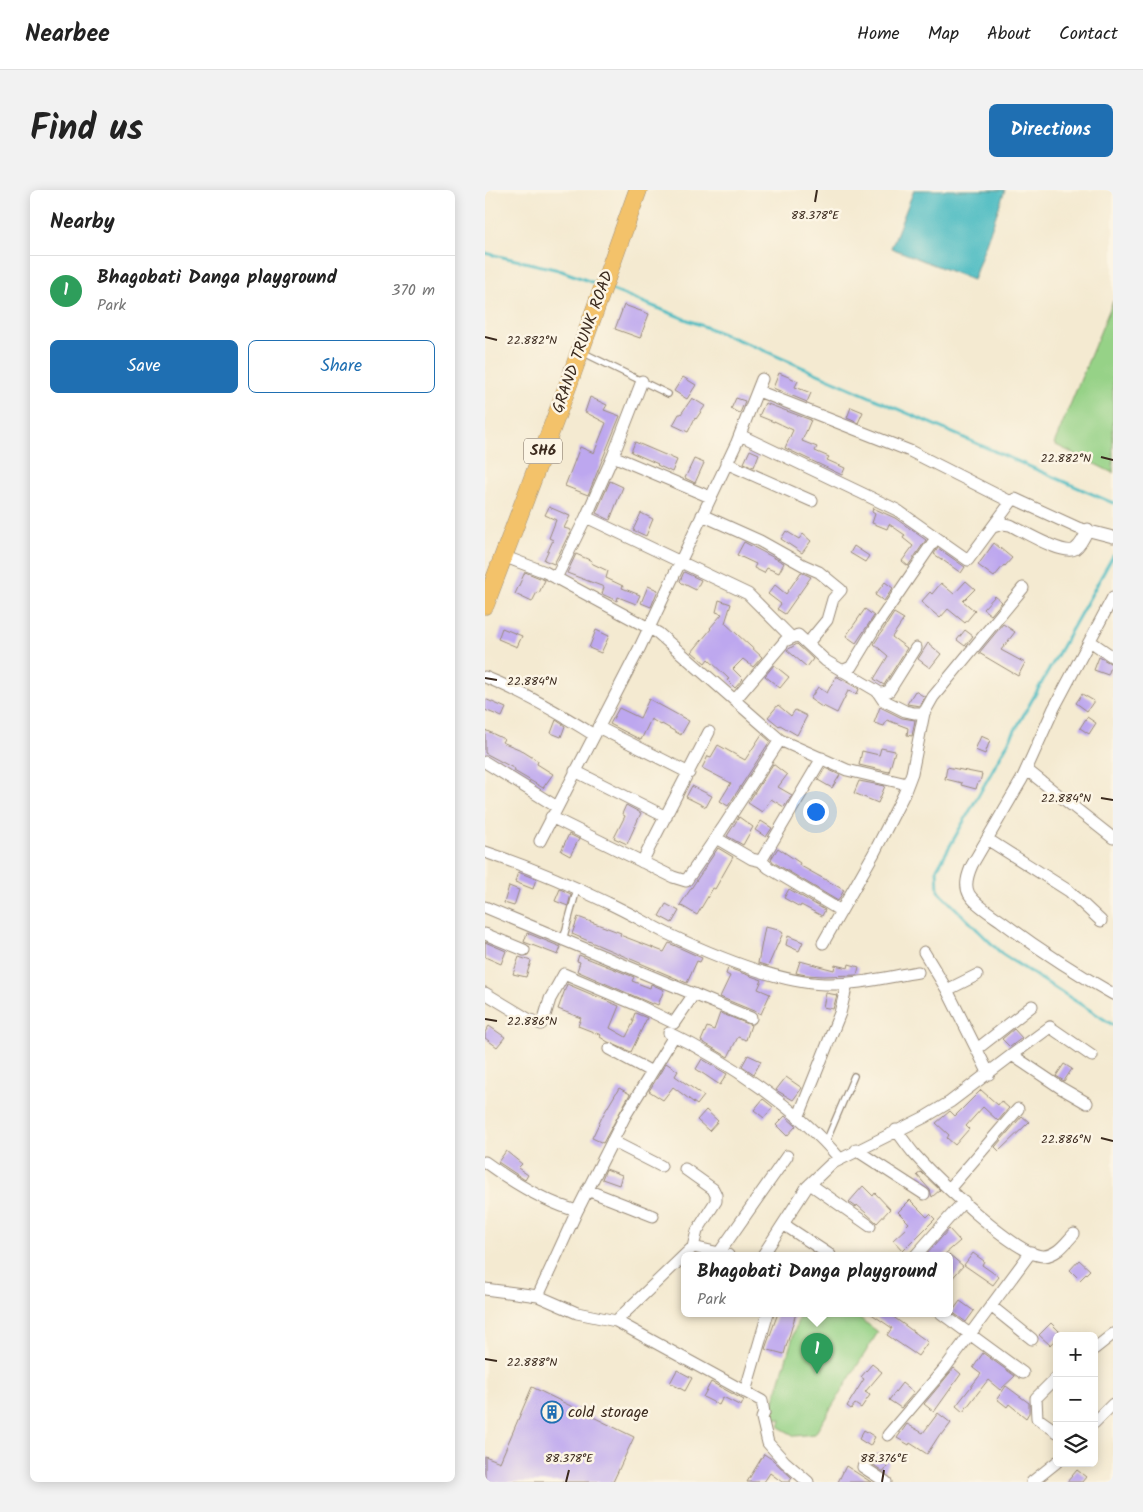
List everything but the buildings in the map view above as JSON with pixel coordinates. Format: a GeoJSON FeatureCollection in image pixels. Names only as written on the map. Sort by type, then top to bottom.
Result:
{"type":"FeatureCollection","features":[{"type":"Feature","properties":{"kind":"main road","name":"GRAND TRUNK ROAD"},"geometry":{"type":"LineString","coordinates":[[485,605],[638,190]]}},
{"type":"Feature","properties":{"kind":"street"},"geometry":{"type":"LineString","coordinates":[[540,841],[649,628],[725,463],[740,435],[763,379]]}},
{"type":"Feature","properties":{"kind":"street"},"geometry":{"type":"LineString","coordinates":[[556,578],[613,456],[642,381]]}},
{"type":"Feature","properties":{"kind":"street"},"geometry":{"type":"LineString","coordinates":[[758,391],[910,451],[1011,502]]}},
{"type":"Feature","properties":{"kind":"street"},"geometry":{"type":"LineString","coordinates":[[740,435],[897,510],[968,560],[1015,499],[1078,528],[1111,536]]}},
{"type":"Feature","properties":{"kind":"street"},"geometry":{"type":"LineString","coordinates":[[613,456],[710,496]]}},
{"type":"Feature","properties":{"kind":"street"},"geometry":{"type":"LineString","coordinates":[[725,463],[812,501]]}},
{"type":"Feature","properties":{"kind":"street"},"geometry":{"type":"LineString","coordinates":[[702,514],[760,541],[819,572],[841,590],[833,599],[827,620],[808,643]]}},
{"type":"Feature","properties":{"kind":"street"},"geometry":{"type":"LineString","coordinates":[[586,517],[747,594],[791,637]]}},
{"type":"Feature","properties":{"kind":"street"},"geometry":{"type":"LineString","coordinates":[[993,527],[1003,524],[1010,525],[1051,545],[1069,551],[1076,548],[1088,530]]}},
{"type":"Feature","properties":{"kind":"street"},"geometry":{"type":"LineString","coordinates":[[842,671],[851,667],[874,629],[937,538]]}},
{"type":"Feature","properties":{"kind":"street"},"geometry":{"type":"LineString","coordinates":[[503,556],[556,578],[658,633],[779,740],[847,770],[907,784]]}},
{"type":"Feature","properties":{"kind":"street"},"geometry":{"type":"LineString","coordinates":[[823,943],[875,853],[904,794],[912,773],[923,713],[933,697],[1023,588]]}},
{"type":"Feature","properties":{"kind":"street"},"geometry":{"type":"LineString","coordinates":[[1113,597],[1054,708],[1027,770],[968,874],[967,884],[968,892],[973,900],[1044,952],[1113,994]]}},
{"type":"Feature","properties":{"kind":"street"},"geometry":{"type":"LineString","coordinates":[[735,700],[785,640],[798,634],[825,661],[877,691],[883,700],[891,705],[915,713],[923,713]]}},
{"type":"Feature","properties":{"kind":"street"},"geometry":{"type":"LineString","coordinates":[[1089,641],[1113,657]]}},
{"type":"Feature","properties":{"kind":"street"},"geometry":{"type":"LineString","coordinates":[[879,694],[889,691],[916,648]]}},
{"type":"Feature","properties":{"kind":"street"},"geometry":{"type":"LineString","coordinates":[[485,677],[596,731],[689,773]]}},
{"type":"Feature","properties":{"kind":"street"},"geometry":{"type":"LineString","coordinates":[[642,862],[709,732]]}},
{"type":"Feature","properties":{"kind":"street"},"geometry":{"type":"LineString","coordinates":[[485,762],[554,812],[642,862],[686,881],[779,740]]}},
{"type":"Feature","properties":{"kind":"street"},"geometry":{"type":"LineString","coordinates":[[761,861],[822,758]]}},
{"type":"Feature","properties":{"kind":"street"},"geometry":{"type":"LineString","coordinates":[[1027,770],[1113,838]]}},
{"type":"Feature","properties":{"kind":"street"},"geometry":{"type":"LineString","coordinates":[[575,771],[666,817]]}},
{"type":"Feature","properties":{"kind":"street"},"geometry":{"type":"LineString","coordinates":[[716,838],[752,859],[761,861],[769,868],[841,911]]}},
{"type":"Feature","properties":{"kind":"street"},"geometry":{"type":"LineString","coordinates":[[987,839],[1069,891],[1101,921]]}},
{"type":"Feature","properties":{"kind":"street"},"geometry":{"type":"LineString","coordinates":[[485,852],[510,860],[609,903],[666,933],[759,970],[804,982],[847,984],[918,972]]}},
{"type":"Feature","properties":{"kind":"street"},"geometry":{"type":"LineString","coordinates":[[485,907],[751,1018]]}},
{"type":"Feature","properties":{"kind":"street"},"geometry":{"type":"LineString","coordinates":[[485,934],[523,950]]}},
{"type":"Feature","properties":{"kind":"street"},"geometry":{"type":"LineString","coordinates":[[924,952],[947,990],[989,1074]]}},
{"type":"Feature","properties":{"kind":"street"},"geometry":{"type":"LineString","coordinates":[[485,993],[528,1019],[541,1024],[550,999],[563,974],[637,1005],[674,1023]]}},
{"type":"Feature","properties":{"kind":"street"},"geometry":{"type":"LineString","coordinates":[[947,990],[977,975]]}},
{"type":"Feature","properties":{"kind":"street"},"geometry":{"type":"LineString","coordinates":[[798,1118],[841,1013],[847,984]]}},
{"type":"Feature","properties":{"kind":"street"},"geometry":{"type":"LineString","coordinates":[[693,994],[668,1033],[755,1085],[798,1118],[840,1159]]}},
{"type":"Feature","properties":{"kind":"street"},"geometry":{"type":"LineString","coordinates":[[977,1049],[1032,1006]]}},
{"type":"Feature","properties":{"kind":"street"},"geometry":{"type":"LineString","coordinates":[[765,1252],[810,1184],[831,1164],[951,1102],[1050,1027],[1092,1056]]}},
{"type":"Feature","properties":{"kind":"street"},"geometry":{"type":"LineString","coordinates":[[538,1296],[587,1190],[625,1116],[674,1036]]}},
{"type":"Feature","properties":{"kind":"street"},"geometry":{"type":"LineString","coordinates":[[609,1049],[652,1072]]}},
{"type":"Feature","properties":{"kind":"street"},"geometry":{"type":"LineString","coordinates":[[1013,1055],[1061,1088],[1087,1103]]}},
{"type":"Feature","properties":{"kind":"street"},"geometry":{"type":"LineString","coordinates":[[950,1188],[1018,1109]]}},
{"type":"Feature","properties":{"kind":"street"},"geometry":{"type":"LineString","coordinates":[[896,1130],[916,1156],[985,1222],[1007,1239],[1031,1252],[1044,1256],[1064,1246],[1074,1234]]}},
{"type":"Feature","properties":{"kind":"street"},"geometry":{"type":"LineString","coordinates":[[612,1141],[661,1166]]}},
{"type":"Feature","properties":{"kind":"street"},"geometry":{"type":"LineString","coordinates":[[856,1150],[924,1194]]}},
{"type":"Feature","properties":{"kind":"street"},"geometry":{"type":"LineString","coordinates":[[725,1252],[787,1156]]}},
{"type":"Feature","properties":{"kind":"street"},"geometry":{"type":"LineString","coordinates":[[485,1162],[523,1188],[577,1211]]}},
{"type":"Feature","properties":{"kind":"street"},"geometry":{"type":"LineString","coordinates":[[685,1169],[713,1189],[716,1194],[716,1201],[697,1231],[693,1246],[687,1252]]}},
{"type":"Feature","properties":{"kind":"street"},"geometry":{"type":"LineString","coordinates":[[810,1184],[870,1226]]}},
{"type":"Feature","properties":{"kind":"street"},"geometry":{"type":"LineString","coordinates":[[587,1190],[653,1216]]}},
{"type":"Feature","properties":{"kind":"street"},"geometry":{"type":"LineString","coordinates":[[919,1252],[964,1201]]}},
{"type":"Feature","properties":{"kind":"street"},"geometry":{"type":"LineString","coordinates":[[783,1224],[825,1252]]}},
{"type":"Feature","properties":{"kind":"street"},"geometry":{"type":"LineString","coordinates":[[693,1246],[716,1252]]}},
{"type":"Feature","properties":{"kind":"street"},"geometry":{"type":"LineString","coordinates":[[889,1435],[945,1368],[1031,1252]]}},
{"type":"Feature","properties":{"kind":"street"},"geometry":{"type":"LineString","coordinates":[[616,1321],[681,1258]]}},
{"type":"Feature","properties":{"kind":"street"},"geometry":{"type":"LineString","coordinates":[[485,1289],[538,1296],[577,1313],[616,1321],[761,1401],[764,1405],[765,1413],[762,1418],[768,1443],[785,1462],[808,1482]]}},
{"type":"Feature","properties":{"kind":"street"},"geometry":{"type":"LineString","coordinates":[[991,1306],[1032,1339]]}},
{"type":"Feature","properties":{"kind":"street"},"geometry":{"type":"LineString","coordinates":[[745,1392],[767,1317]]}},
{"type":"Feature","properties":{"kind":"street"},"geometry":{"type":"LineString","coordinates":[[947,1317],[1023,1373]]}},
{"type":"Feature","properties":{"kind":"street"},"geometry":{"type":"LineString","coordinates":[[1098,1346],[1113,1334]]}},
{"type":"Feature","properties":{"kind":"street"},"geometry":{"type":"LineString","coordinates":[[1053,1381],[1036,1398],[1037,1418],[1053,1429]]}},
{"type":"Feature","properties":{"kind":"street"},"geometry":{"type":"LineString","coordinates":[[1095,1422],[1113,1404]]}},
{"type":"Feature","properties":{"kind":"street"},"geometry":{"type":"LineString","coordinates":[[1032,1482],[1053,1465]]}},
{"type":"Feature","properties":{"kind":"street"},"geometry":{"type":"LineString","coordinates":[[863,1467],[886,1482]]}},
{"type":"Feature","properties":{"kind":"lane"},"geometry":{"type":"LineString","coordinates":[[580,351],[668,394]]}},
{"type":"Feature","properties":{"kind":"lane"},"geometry":{"type":"LineString","coordinates":[[563,940],[577,889]]}},
{"type":"Feature","properties":{"kind":"lane"},"geometry":{"type":"LineString","coordinates":[[825,1144],[854,1076]]}},
{"type":"Feature","properties":{"kind":"green space"},"geometry":{"type":"Polygon","coordinates":[[[1113,301],[1113,473],[1054,444],[1113,301]]]}},
{"type":"Feature","properties":{"kind":"green space"},"geometry":{"type":"Polygon","coordinates":[[[799,1317],[858,1317],[878,1332],[815,1434],[795,1436],[779,1427],[781,1419],[770,1418],[799,1317]]]}},
{"type":"Feature","properties":{"kind":"water"},"geometry":{"type":"Polygon","coordinates":[[[914,190],[1005,190],[973,280],[891,248],[914,190]]]}},
{"type":"Feature","properties":{"kind":"waterway"},"geometry":{"type":"LineString","coordinates":[[485,253],[559,270],[597,284]]}},
{"type":"Feature","properties":{"kind":"waterway"},"geometry":{"type":"LineString","coordinates":[[607,288],[756,347],[1113,503]]}},
{"type":"Feature","properties":{"kind":"waterway"},"geometry":{"type":"LineString","coordinates":[[1113,556],[937,869],[938,891],[1002,954],[1113,1025]]}},
{"type":"Feature","properties":{"kind":"place","name":"Bhagobati Danga playground"},"geometry":{"type":"Point","coordinates":[817,1374]}},
{"type":"Feature","properties":{"kind":"place","name":"cold storage"},"geometry":{"type":"Point","coordinates":[552,1412]}}]}
